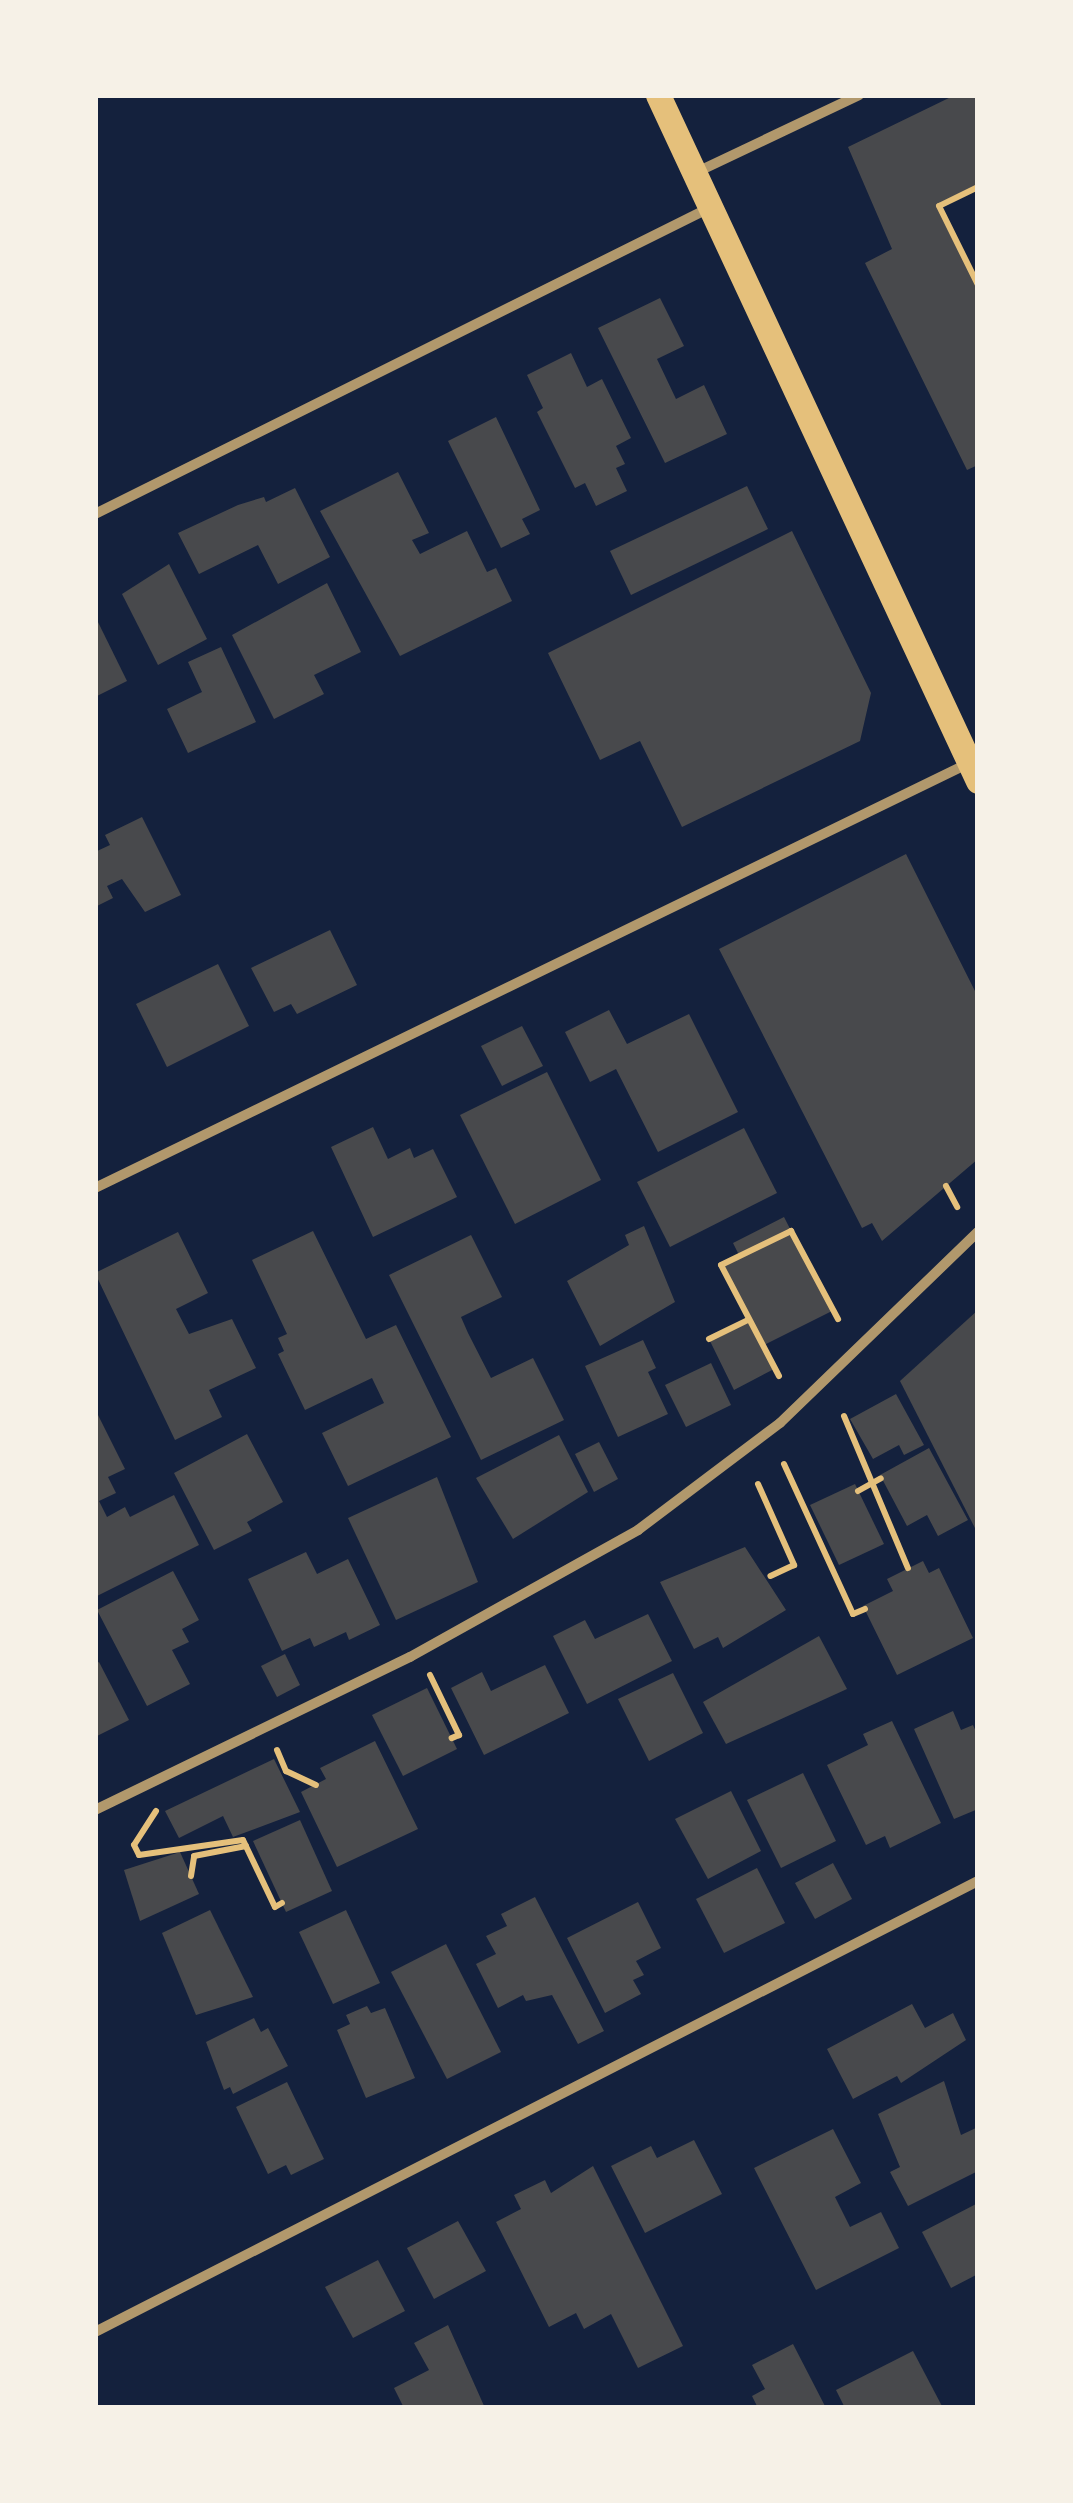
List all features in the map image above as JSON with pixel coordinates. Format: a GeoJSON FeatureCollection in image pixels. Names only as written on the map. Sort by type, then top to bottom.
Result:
{"type":"FeatureCollection","features":[{"type":"Feature","properties":{"kind":"main road"},"geometry":{"type":"LineString","coordinates":[[658,95],[706,209],[974,772]]}},
{"type":"Feature","properties":{"kind":"street"},"geometry":{"type":"LineString","coordinates":[[692,174],[859,95]]}},
{"type":"Feature","properties":{"kind":"street"},"geometry":{"type":"LineString","coordinates":[[95,514],[706,209]]}},
{"type":"Feature","properties":{"kind":"street"},"geometry":{"type":"LineString","coordinates":[[95,1188],[974,772]]}},
{"type":"Feature","properties":{"kind":"street"},"geometry":{"type":"LineString","coordinates":[[95,1810],[410,1657],[638,1530],[780,1423],[978,1232]]}},
{"type":"Feature","properties":{"kind":"street"},"geometry":{"type":"LineString","coordinates":[[95,2332],[978,1881]]}},
{"type":"Feature","properties":{"kind":"path"},"geometry":{"type":"LineString","coordinates":[[978,186],[938,206],[978,285]]}},
{"type":"Feature","properties":{"kind":"path"},"geometry":{"type":"LineString","coordinates":[[946,1186],[957,1207]]}},
{"type":"Feature","properties":{"kind":"path"},"geometry":{"type":"LineString","coordinates":[[780,1376],[721,1265],[792,1231],[838,1318]]}},
{"type":"Feature","properties":{"kind":"path"},"geometry":{"type":"LineString","coordinates":[[708,1339],[748,1320]]}},
{"type":"Feature","properties":{"kind":"path"},"geometry":{"type":"LineString","coordinates":[[844,1416],[908,1568]]}},
{"type":"Feature","properties":{"kind":"path"},"geometry":{"type":"LineString","coordinates":[[784,1464],[853,1614],[865,1609]]}},
{"type":"Feature","properties":{"kind":"path"},"geometry":{"type":"LineString","coordinates":[[858,1491],[881,1478]]}},
{"type":"Feature","properties":{"kind":"path"},"geometry":{"type":"LineString","coordinates":[[758,1484],[794,1565],[770,1576]]}},
{"type":"Feature","properties":{"kind":"path"},"geometry":{"type":"LineString","coordinates":[[430,1675],[459,1735],[452,1738]]}},
{"type":"Feature","properties":{"kind":"path"},"geometry":{"type":"LineString","coordinates":[[277,1750],[286,1771],[316,1784]]}},
{"type":"Feature","properties":{"kind":"path"},"geometry":{"type":"LineString","coordinates":[[156,1810],[134,1845],[138,1855],[243,1840],[275,1907],[282,1904]]}},
{"type":"Feature","properties":{"kind":"path"},"geometry":{"type":"LineString","coordinates":[[191,1876],[194,1856],[246,1846]]}},
{"type":"Feature","properties":{"kind":"building"},"geometry":{"type":"Polygon","coordinates":[[[955,95],[978,95],[978,187],[939,206],[978,285],[978,465],[967,470],[865,263],[892,249],[848,147],[955,95]]]}},
{"type":"Feature","properties":{"kind":"building"},"geometry":{"type":"Polygon","coordinates":[[[660,298],[684,346],[657,359],[676,399],[704,385],[727,434],[665,463],[598,328],[660,298]]]}},
{"type":"Feature","properties":{"kind":"building"},"geometry":{"type":"Polygon","coordinates":[[[571,353],[587,387],[602,379],[631,438],[616,446],[625,464],[616,468],[627,491],[596,506],[585,483],[575,488],[537,412],[543,408],[527,375],[571,353]]]}},
{"type":"Feature","properties":{"kind":"building"},"geometry":{"type":"Polygon","coordinates":[[[496,417],[540,510],[522,519],[530,534],[501,548],[448,441],[496,417]]]}},
{"type":"Feature","properties":{"kind":"building"},"geometry":{"type":"Polygon","coordinates":[[[398,472],[429,533],[412,540],[420,554],[467,531],[487,572],[496,568],[512,601],[400,656],[320,511],[398,472]]]}},
{"type":"Feature","properties":{"kind":"building"},"geometry":{"type":"Polygon","coordinates":[[[747,486],[768,529],[631,595],[610,551],[747,486]]]}},
{"type":"Feature","properties":{"kind":"building"},"geometry":{"type":"Polygon","coordinates":[[[295,488],[330,557],[278,584],[258,545],[199,574],[178,533],[238,505],[264,497],[266,502],[295,488]]]}},
{"type":"Feature","properties":{"kind":"building"},"geometry":{"type":"Polygon","coordinates":[[[792,531],[871,693],[860,741],[682,827],[640,741],[600,760],[548,653],[792,531]]]}},
{"type":"Feature","properties":{"kind":"building"},"geometry":{"type":"Polygon","coordinates":[[[169,564],[207,639],[158,665],[122,594],[169,564]]]}},
{"type":"Feature","properties":{"kind":"building"},"geometry":{"type":"Polygon","coordinates":[[[327,583],[361,652],[314,675],[324,694],[274,719],[232,635],[327,583]]]}},
{"type":"Feature","properties":{"kind":"building"},"geometry":{"type":"Polygon","coordinates":[[[95,616],[127,681],[95,697],[95,616]]]}},
{"type":"Feature","properties":{"kind":"building"},"geometry":{"type":"Polygon","coordinates":[[[221,647],[256,722],[188,753],[167,709],[202,692],[188,662],[221,647]]]}},
{"type":"Feature","properties":{"kind":"building"},"geometry":{"type":"Polygon","coordinates":[[[142,817],[181,895],[145,912],[122,879],[107,886],[113,898],[95,907],[95,852],[110,845],[105,835],[142,817]]]}},
{"type":"Feature","properties":{"kind":"building"},"geometry":{"type":"Polygon","coordinates":[[[906,854],[978,997],[978,1159],[882,1241],[872,1223],[862,1228],[719,949],[906,854]]]}},
{"type":"Feature","properties":{"kind":"building"},"geometry":{"type":"Polygon","coordinates":[[[330,930],[357,985],[297,1014],[291,1004],[274,1012],[251,968],[330,930]]]}},
{"type":"Feature","properties":{"kind":"building"},"geometry":{"type":"Polygon","coordinates":[[[218,964],[249,1026],[167,1067],[136,1004],[218,964]]]}},
{"type":"Feature","properties":{"kind":"building"},"geometry":{"type":"Polygon","coordinates":[[[609,1010],[627,1044],[689,1014],[738,1112],[658,1152],[616,1069],[590,1082],[565,1032],[609,1010]]]}},
{"type":"Feature","properties":{"kind":"building"},"geometry":{"type":"Polygon","coordinates":[[[522,1026],[543,1066],[502,1086],[481,1046],[522,1026]]]}},
{"type":"Feature","properties":{"kind":"building"},"geometry":{"type":"Polygon","coordinates":[[[547,1072],[601,1180],[515,1224],[460,1115],[547,1072]]]}},
{"type":"Feature","properties":{"kind":"building"},"geometry":{"type":"Polygon","coordinates":[[[373,1127],[388,1159],[410,1148],[414,1158],[433,1149],[457,1197],[373,1237],[331,1147],[373,1127]]]}},
{"type":"Feature","properties":{"kind":"building"},"geometry":{"type":"Polygon","coordinates":[[[744,1128],[777,1193],[670,1247],[637,1182],[744,1128]]]}},
{"type":"Feature","properties":{"kind":"building"},"geometry":{"type":"Polygon","coordinates":[[[784,1217],[832,1311],[762,1346],[774,1369],[734,1390],[709,1339],[748,1320],[721,1265],[740,1257],[733,1243],[784,1217]]]}},
{"type":"Feature","properties":{"kind":"building"},"geometry":{"type":"Polygon","coordinates":[[[644,1226],[675,1302],[600,1346],[567,1281],[629,1245],[625,1235],[644,1226]]]}},
{"type":"Feature","properties":{"kind":"building"},"geometry":{"type":"Polygon","coordinates":[[[313,1231],[366,1339],[396,1325],[451,1437],[348,1486],[322,1433],[384,1403],[372,1378],[305,1410],[278,1354],[284,1351],[278,1338],[287,1334],[252,1260],[313,1231]]]}},
{"type":"Feature","properties":{"kind":"building"},"geometry":{"type":"Polygon","coordinates":[[[178,1232],[208,1293],[176,1309],[189,1334],[232,1319],[256,1368],[209,1390],[222,1417],[175,1440],[95,1273],[178,1232]]]}},
{"type":"Feature","properties":{"kind":"building"},"geometry":{"type":"Polygon","coordinates":[[[471,1235],[502,1297],[461,1317],[468,1333],[491,1378],[533,1358],[564,1420],[481,1460],[389,1275],[471,1235]]]}},
{"type":"Feature","properties":{"kind":"building"},"geometry":{"type":"Polygon","coordinates":[[[978,1310],[978,1534],[900,1381],[978,1310]]]}},
{"type":"Feature","properties":{"kind":"building"},"geometry":{"type":"Polygon","coordinates":[[[643,1340],[656,1368],[648,1372],[668,1414],[618,1437],[585,1366],[643,1340]]]}},
{"type":"Feature","properties":{"kind":"building"},"geometry":{"type":"Polygon","coordinates":[[[711,1363],[731,1405],[686,1427],[665,1385],[711,1363]]]}},
{"type":"Feature","properties":{"kind":"building"},"geometry":{"type":"Polygon","coordinates":[[[896,1394],[924,1445],[904,1455],[899,1445],[873,1459],[850,1419],[896,1394]]]}},
{"type":"Feature","properties":{"kind":"building"},"geometry":{"type":"Polygon","coordinates":[[[98,1415],[125,1469],[108,1477],[116,1493],[99,1501],[107,1517],[125,1507],[130,1517],[174,1495],[199,1545],[95,1597],[98,1415]]]}},
{"type":"Feature","properties":{"kind":"building"},"geometry":{"type":"Polygon","coordinates":[[[247,1434],[283,1502],[247,1522],[252,1531],[214,1550],[174,1473],[247,1434]]]}},
{"type":"Feature","properties":{"kind":"building"},"geometry":{"type":"Polygon","coordinates":[[[559,1435],[588,1492],[513,1539],[476,1478],[559,1435]]]}},
{"type":"Feature","properties":{"kind":"building"},"geometry":{"type":"Polygon","coordinates":[[[599,1442],[618,1479],[594,1492],[575,1454],[599,1442]]]}},
{"type":"Feature","properties":{"kind":"building"},"geometry":{"type":"Polygon","coordinates":[[[929,1448],[968,1520],[938,1536],[927,1515],[907,1526],[880,1475],[929,1448]]]}},
{"type":"Feature","properties":{"kind":"building"},"geometry":{"type":"Polygon","coordinates":[[[437,1477],[478,1582],[396,1620],[348,1518],[437,1477]]]}},
{"type":"Feature","properties":{"kind":"building"},"geometry":{"type":"Polygon","coordinates":[[[855,1484],[884,1544],[839,1565],[810,1505],[855,1484]]]}},
{"type":"Feature","properties":{"kind":"building"},"geometry":{"type":"Polygon","coordinates":[[[745,1547],[786,1610],[723,1648],[718,1637],[694,1649],[660,1582],[745,1547]]]}},
{"type":"Feature","properties":{"kind":"building"},"geometry":{"type":"Polygon","coordinates":[[[306,1552],[317,1574],[348,1559],[380,1625],[349,1640],[346,1632],[314,1647],[310,1638],[282,1651],[248,1579],[306,1552]]]}},
{"type":"Feature","properties":{"kind":"building"},"geometry":{"type":"Polygon","coordinates":[[[923,1561],[929,1573],[939,1568],[973,1638],[897,1675],[863,1606],[893,1591],[887,1579],[923,1561]]]}},
{"type":"Feature","properties":{"kind":"building"},"geometry":{"type":"Polygon","coordinates":[[[173,1571],[199,1620],[182,1629],[189,1642],[172,1650],[190,1684],[147,1706],[97,1610],[173,1571]]]}},
{"type":"Feature","properties":{"kind":"building"},"geometry":{"type":"Polygon","coordinates":[[[648,1614],[672,1661],[587,1704],[553,1636],[585,1620],[595,1639],[648,1614]]]}},
{"type":"Feature","properties":{"kind":"building"},"geometry":{"type":"Polygon","coordinates":[[[819,1636],[847,1689],[726,1744],[703,1702],[819,1636]]]}},
{"type":"Feature","properties":{"kind":"building"},"geometry":{"type":"Polygon","coordinates":[[[285,1654],[300,1685],[277,1697],[261,1666],[285,1654]]]}},
{"type":"Feature","properties":{"kind":"building"},"geometry":{"type":"Polygon","coordinates":[[[99,1662],[129,1720],[95,1737],[95,1664],[99,1662]]]}},
{"type":"Feature","properties":{"kind":"building"},"geometry":{"type":"Polygon","coordinates":[[[545,1665],[569,1713],[484,1755],[451,1688],[482,1672],[491,1691],[545,1665]]]}},
{"type":"Feature","properties":{"kind":"building"},"geometry":{"type":"Polygon","coordinates":[[[673,1673],[703,1733],[649,1761],[618,1699],[673,1673]]]}},
{"type":"Feature","properties":{"kind":"building"},"geometry":{"type":"Polygon","coordinates":[[[427,1688],[457,1749],[403,1776],[372,1715],[427,1688]]]}},
{"type":"Feature","properties":{"kind":"building"},"geometry":{"type":"Polygon","coordinates":[[[953,1711],[961,1730],[973,1725],[978,1736],[978,1809],[954,1819],[914,1729],[953,1711]]]}},
{"type":"Feature","properties":{"kind":"building"},"geometry":{"type":"Polygon","coordinates":[[[892,1721],[941,1823],[890,1848],[885,1836],[866,1845],[827,1765],[868,1745],[863,1734],[892,1721]]]}},
{"type":"Feature","properties":{"kind":"building"},"geometry":{"type":"Polygon","coordinates":[[[375,1741],[418,1829],[337,1867],[301,1792],[326,1779],[320,1768],[375,1741]]]}},
{"type":"Feature","properties":{"kind":"building"},"geometry":{"type":"Polygon","coordinates":[[[274,1759],[300,1812],[233,1837],[223,1816],[179,1838],[165,1811],[274,1759]]]}},
{"type":"Feature","properties":{"kind":"building"},"geometry":{"type":"Polygon","coordinates":[[[803,1773],[836,1841],[781,1868],[747,1800],[803,1773]]]}},
{"type":"Feature","properties":{"kind":"building"},"geometry":{"type":"Polygon","coordinates":[[[731,1791],[761,1851],[708,1879],[675,1819],[731,1791]]]}},
{"type":"Feature","properties":{"kind":"building"},"geometry":{"type":"Polygon","coordinates":[[[300,1820],[332,1891],[286,1912],[253,1841],[300,1820]]]}},
{"type":"Feature","properties":{"kind":"building"},"geometry":{"type":"Polygon","coordinates":[[[180,1852],[199,1894],[140,1921],[124,1870],[180,1852]]]}},
{"type":"Feature","properties":{"kind":"building"},"geometry":{"type":"Polygon","coordinates":[[[833,1863],[852,1899],[815,1919],[795,1883],[833,1863]]]}},
{"type":"Feature","properties":{"kind":"building"},"geometry":{"type":"Polygon","coordinates":[[[757,1868],[785,1923],[724,1953],[696,1899],[757,1868]]]}},
{"type":"Feature","properties":{"kind":"building"},"geometry":{"type":"Polygon","coordinates":[[[535,1897],[604,2031],[578,2044],[552,1995],[526,2001],[523,1995],[498,2008],[476,1964],[496,1954],[486,1936],[507,1926],[501,1914],[535,1897]]]}},
{"type":"Feature","properties":{"kind":"building"},"geometry":{"type":"Polygon","coordinates":[[[638,1902],[661,1948],[636,1961],[644,1975],[633,1980],[641,1994],[605,2013],[567,1938],[638,1902]]]}},
{"type":"Feature","properties":{"kind":"building"},"geometry":{"type":"Polygon","coordinates":[[[210,1910],[253,1997],[196,2015],[162,1933],[210,1910]]]}},
{"type":"Feature","properties":{"kind":"building"},"geometry":{"type":"Polygon","coordinates":[[[346,1910],[380,1983],[333,2004],[299,1932],[346,1910]]]}},
{"type":"Feature","properties":{"kind":"building"},"geometry":{"type":"Polygon","coordinates":[[[446,1944],[501,2052],[447,2079],[391,1972],[446,1944]]]}},
{"type":"Feature","properties":{"kind":"building"},"geometry":{"type":"Polygon","coordinates":[[[912,2004],[925,2028],[953,2013],[966,2040],[901,2083],[897,2076],[853,2099],[827,2049],[912,2004]]]}},
{"type":"Feature","properties":{"kind":"building"},"geometry":{"type":"Polygon","coordinates":[[[367,2006],[371,2013],[385,2008],[415,2078],[366,2098],[337,2030],[350,2024],[346,2015],[367,2006]]]}},
{"type":"Feature","properties":{"kind":"building"},"geometry":{"type":"Polygon","coordinates":[[[254,2018],[261,2032],[268,2028],[288,2066],[233,2094],[230,2087],[224,2090],[206,2042],[254,2018]]]}},
{"type":"Feature","properties":{"kind":"building"},"geometry":{"type":"Polygon","coordinates":[[[944,2081],[961,2135],[978,2127],[978,2171],[908,2206],[890,2172],[900,2167],[878,2114],[944,2081]]]}},
{"type":"Feature","properties":{"kind":"building"},"geometry":{"type":"Polygon","coordinates":[[[287,2082],[324,2159],[291,2175],[286,2165],[268,2174],[236,2107],[287,2082]]]}},
{"type":"Feature","properties":{"kind":"building"},"geometry":{"type":"Polygon","coordinates":[[[833,2129],[861,2183],[835,2197],[850,2227],[881,2212],[899,2248],[816,2290],[754,2168],[833,2129]]]}},
{"type":"Feature","properties":{"kind":"building"},"geometry":{"type":"Polygon","coordinates":[[[694,2140],[722,2194],[645,2233],[611,2166],[651,2146],[657,2158],[694,2140]]]}},
{"type":"Feature","properties":{"kind":"building"},"geometry":{"type":"Polygon","coordinates":[[[593,2166],[683,2346],[638,2368],[611,2314],[584,2329],[576,2313],[549,2327],[496,2222],[521,2209],[514,2195],[545,2180],[551,2193],[593,2166]]]}},
{"type":"Feature","properties":{"kind":"building"},"geometry":{"type":"Polygon","coordinates":[[[978,2203],[978,2274],[951,2288],[922,2232],[978,2203]]]}},
{"type":"Feature","properties":{"kind":"building"},"geometry":{"type":"Polygon","coordinates":[[[458,2221],[486,2271],[434,2299],[407,2248],[458,2221]]]}},
{"type":"Feature","properties":{"kind":"building"},"geometry":{"type":"Polygon","coordinates":[[[378,2260],[405,2311],[353,2338],[325,2287],[378,2260]]]}},
{"type":"Feature","properties":{"kind":"building"},"geometry":{"type":"Polygon","coordinates":[[[448,2325],[485,2408],[404,2408],[394,2388],[429,2370],[414,2343],[448,2325]]]}},
{"type":"Feature","properties":{"kind":"building"},"geometry":{"type":"Polygon","coordinates":[[[793,2344],[826,2408],[758,2408],[752,2396],[765,2389],[752,2365],[793,2344]]]}},
{"type":"Feature","properties":{"kind":"building"},"geometry":{"type":"Polygon","coordinates":[[[913,2351],[943,2408],[845,2408],[836,2390],[913,2351]]]}}]}
